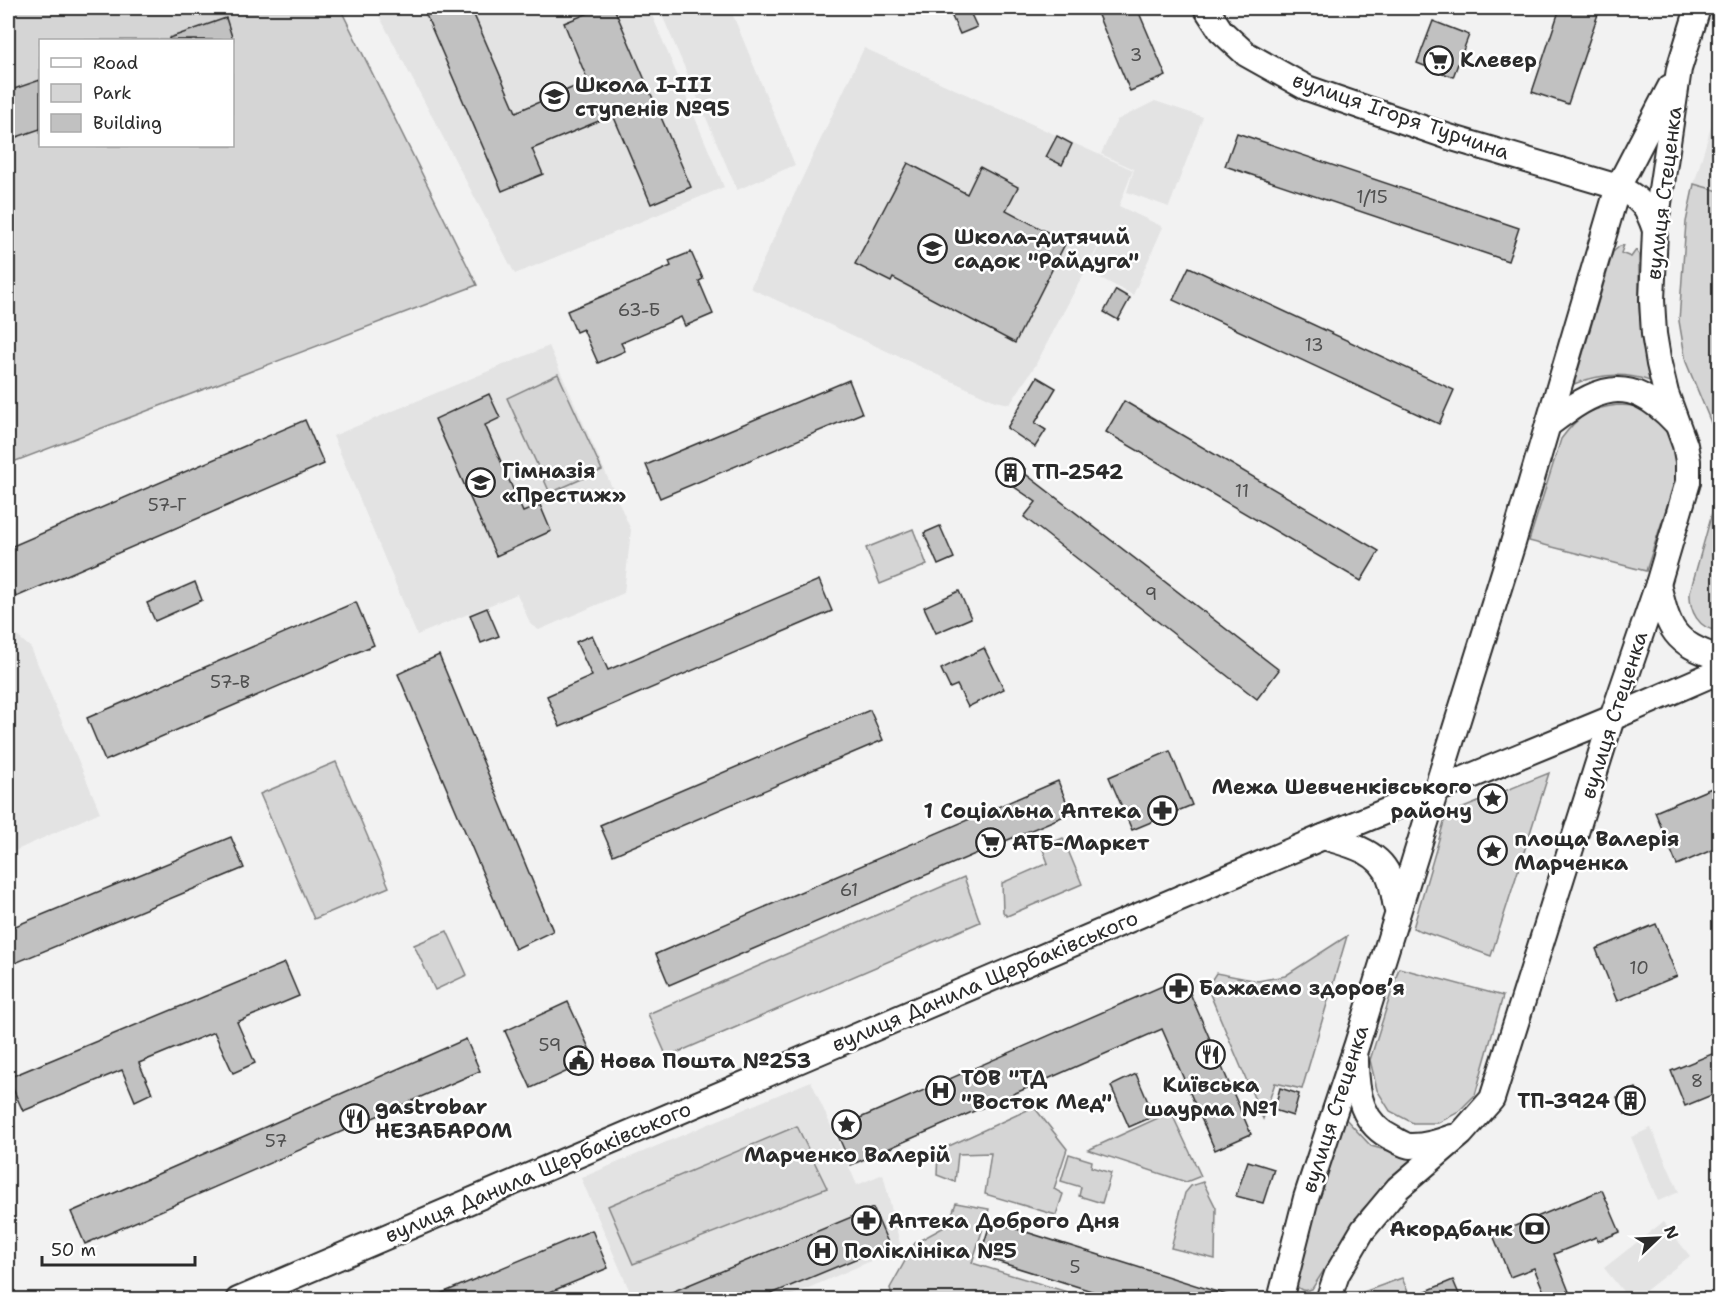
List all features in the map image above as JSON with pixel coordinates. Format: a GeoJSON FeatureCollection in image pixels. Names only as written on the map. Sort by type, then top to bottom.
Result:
{"type":"FeatureCollection","features":[{"type":"Feature","properties":{"kind":"main road","name":"вулиця Ігоря Турчина"},"geometry":{"type":"LineString","coordinates":[[1206,8],[1221,31],[1246,54],[1306,88],[1449,137],[1618,186],[1642,202],[1649,212],[1655,230]]}},
{"type":"Feature","properties":{"kind":"main road","name":"вулиця Стеценка"},"geometry":{"type":"LineString","coordinates":[[1328,1299],[1337,1274],[1363,1230],[1398,1188],[1461,1134],[1492,1099],[1612,718],[1658,584],[1688,482],[1685,445],[1666,393],[1654,334],[1652,289],[1655,230],[1679,69],[1698,8]]}},
{"type":"Feature","properties":{"kind":"main road","name":"вулиця Стеценка"},"geometry":{"type":"LineString","coordinates":[[1280,1299],[1306,1198],[1436,791],[1548,425],[1618,186],[1679,69]]}},
{"type":"Feature","properties":{"kind":"main road"},"geometry":{"type":"LineString","coordinates":[[1548,425],[1577,403],[1597,393],[1619,389],[1642,395],[1662,408],[1677,424]]}},
{"type":"Feature","properties":{"kind":"main road"},"geometry":{"type":"LineString","coordinates":[[1658,584],[1666,617],[1679,639],[1698,651],[1719,658]]}},
{"type":"Feature","properties":{"kind":"main road"},"geometry":{"type":"LineString","coordinates":[[1436,791],[1719,671]]}},
{"type":"Feature","properties":{"kind":"main road","name":"вулиця Данила Щербаківського"},"geometry":{"type":"LineString","coordinates":[[238,1299],[1436,791]]}},
{"type":"Feature","properties":{"kind":"main road"},"geometry":{"type":"LineString","coordinates":[[1323,837],[1356,846],[1375,857],[1390,877],[1397,911]]}},
{"type":"Feature","properties":{"kind":"main road"},"geometry":{"type":"LineString","coordinates":[[1357,1044],[1356,1085],[1365,1115],[1384,1135],[1408,1146],[1433,1144],[1461,1134]]}},
{"type":"Feature","properties":{"kind":"shaded area","name":"Школа І-ІІІ ступенів №95"},"geometry":{"type":"Polygon","coordinates":[[[375,8],[649,8],[724,187],[515,274],[375,8]]]}},
{"type":"Feature","properties":{"kind":"shaded area"},"geometry":{"type":"Polygon","coordinates":[[[659,8],[730,8],[795,165],[737,190],[659,8]]]}},
{"type":"Feature","properties":{"kind":"shaded area","name":"Школа-дитячий садок \"Райдуга\""},"geometry":{"type":"Polygon","coordinates":[[[864,48],[1133,170],[1119,206],[1163,227],[1133,295],[1087,271],[1108,228],[1035,366],[1010,404],[995,401],[750,288],[864,48]]]}},
{"type":"Feature","properties":{"kind":"shaded area"},"geometry":{"type":"Polygon","coordinates":[[[1719,100],[1719,191],[1694,184],[1719,100]]]}},
{"type":"Feature","properties":{"kind":"shaded area"},"geometry":{"type":"Polygon","coordinates":[[[1155,101],[1203,117],[1169,207],[1127,192],[1134,169],[1101,154],[1117,120],[1155,101]]]}},
{"type":"Feature","properties":{"kind":"shaded area","name":"Гімназія «Престиж»"},"geometry":{"type":"Polygon","coordinates":[[[549,346],[631,530],[624,593],[539,630],[531,625],[517,594],[417,635],[333,436],[549,346]]]}},
{"type":"Feature","properties":{"kind":"shaded area"},"geometry":{"type":"Polygon","coordinates":[[[8,628],[31,648],[100,812],[8,854],[8,628]]]}},
{"type":"Feature","properties":{"kind":"shaded area"},"geometry":{"type":"Polygon","coordinates":[[[811,1081],[857,1185],[883,1174],[901,1248],[783,1299],[633,1299],[581,1178],[811,1081]]]}},
{"type":"Feature","properties":{"kind":"shaded area"},"geometry":{"type":"Polygon","coordinates":[[[1651,1128],[1679,1192],[1658,1201],[1631,1137],[1651,1128]]]}},
{"type":"Feature","properties":{"kind":"shaded area"},"geometry":{"type":"Polygon","coordinates":[[[1663,1222],[1690,1256],[1635,1299],[1629,1299],[1604,1268],[1663,1222]]]}},
{"type":"Feature","properties":{"kind":"green space"},"geometry":{"type":"Polygon","coordinates":[[[8,8],[340,8],[477,285],[8,464],[8,8]]]}},
{"type":"Feature","properties":{"kind":"green space"},"geometry":{"type":"Polygon","coordinates":[[[1694,184],[1719,191],[1719,454],[1714,430],[1686,362],[1679,321],[1686,222],[1694,184]]]}},
{"type":"Feature","properties":{"kind":"green space"},"geometry":{"type":"Polygon","coordinates":[[[1624,245],[1621,253],[1631,257],[1636,250],[1639,255],[1639,308],[1642,342],[1650,381],[1631,376],[1612,375],[1574,384],[1613,252],[1624,245]]]}},
{"type":"Feature","properties":{"kind":"green space"},"geometry":{"type":"Polygon","coordinates":[[[558,374],[602,470],[550,493],[507,398],[558,374]]]}},
{"type":"Feature","properties":{"kind":"green space"},"geometry":{"type":"Polygon","coordinates":[[[1618,405],[1637,406],[1658,418],[1671,437],[1676,459],[1676,478],[1646,571],[1529,541],[1561,439],[1573,424],[1585,415],[1599,408],[1618,405]]]}},
{"type":"Feature","properties":{"kind":"green space"},"geometry":{"type":"Polygon","coordinates":[[[1719,488],[1720,631],[1706,627],[1696,618],[1690,599],[1719,488]]]}},
{"type":"Feature","properties":{"kind":"green space"},"geometry":{"type":"Polygon","coordinates":[[[913,529],[927,565],[880,584],[866,548],[913,529]]]}},
{"type":"Feature","properties":{"kind":"green space"},"geometry":{"type":"Polygon","coordinates":[[[336,762],[389,887],[314,919],[260,794],[336,762]]]}},
{"type":"Feature","properties":{"kind":"green space"},"geometry":{"type":"Polygon","coordinates":[[[1549,773],[1491,956],[1413,928],[1446,815],[1549,773]]]}},
{"type":"Feature","properties":{"kind":"green space"},"geometry":{"type":"Polygon","coordinates":[[[1063,838],[1082,884],[1007,916],[1003,912],[1002,883],[1048,863],[1042,847],[1063,838]]]}},
{"type":"Feature","properties":{"kind":"green space"},"geometry":{"type":"Polygon","coordinates":[[[964,877],[980,922],[667,1057],[648,1014],[964,877]]]}},
{"type":"Feature","properties":{"kind":"green space"},"geometry":{"type":"Polygon","coordinates":[[[447,931],[467,975],[435,990],[414,945],[447,931]]]}},
{"type":"Feature","properties":{"kind":"green space"},"geometry":{"type":"Polygon","coordinates":[[[1347,936],[1302,1089],[1275,1083],[1263,1119],[1207,987],[1216,973],[1258,981],[1285,976],[1347,936]]]}},
{"type":"Feature","properties":{"kind":"green space"},"geometry":{"type":"Polygon","coordinates":[[[1399,968],[1503,996],[1475,1095],[1457,1113],[1438,1123],[1413,1123],[1390,1111],[1377,1090],[1370,1060],[1399,968]]]}},
{"type":"Feature","properties":{"kind":"green space"},"geometry":{"type":"Polygon","coordinates":[[[1034,1107],[1067,1149],[1054,1189],[1063,1194],[1056,1215],[985,1194],[991,1153],[958,1154],[955,1182],[937,1175],[938,1151],[1034,1107]]]}},
{"type":"Feature","properties":{"kind":"green space"},"geometry":{"type":"Polygon","coordinates":[[[1171,1112],[1201,1176],[1186,1182],[1088,1150],[1171,1112]]]}},
{"type":"Feature","properties":{"kind":"green space"},"geometry":{"type":"Polygon","coordinates":[[[1343,1116],[1371,1146],[1414,1158],[1362,1210],[1312,1289],[1302,1290],[1297,1284],[1296,1277],[1343,1116]]]}},
{"type":"Feature","properties":{"kind":"green space"},"geometry":{"type":"Polygon","coordinates":[[[797,1126],[827,1188],[633,1264],[608,1206],[797,1126]]]}},
{"type":"Feature","properties":{"kind":"green space"},"geometry":{"type":"Polygon","coordinates":[[[1069,1154],[1092,1161],[1091,1167],[1111,1173],[1102,1203],[1079,1196],[1081,1187],[1061,1181],[1069,1154]]]}},
{"type":"Feature","properties":{"kind":"green space"},"geometry":{"type":"Polygon","coordinates":[[[1203,1182],[1216,1208],[1215,1259],[1171,1248],[1185,1193],[1191,1186],[1203,1182]]]}},
{"type":"Feature","properties":{"kind":"green space"},"geometry":{"type":"Polygon","coordinates":[[[956,1203],[989,1209],[972,1263],[1090,1299],[893,1299],[890,1288],[915,1243],[948,1225],[956,1203]]]}},
{"type":"Feature","properties":{"kind":"green space"},"geometry":{"type":"Polygon","coordinates":[[[1402,1278],[1411,1299],[1354,1300],[1355,1295],[1402,1278]]]}},
{"type":"Feature","properties":{"kind":"building"},"geometry":{"type":"Polygon","coordinates":[[[423,8],[471,8],[516,112],[588,81],[564,23],[601,8],[614,8],[691,187],[651,204],[613,115],[532,149],[543,174],[502,191],[423,8]]]}},
{"type":"Feature","properties":{"kind":"building"},"geometry":{"type":"Polygon","coordinates":[[[948,8],[968,8],[977,27],[960,34],[948,8]]]}},
{"type":"Feature","properties":{"kind":"building"},"geometry":{"type":"Polygon","coordinates":[[[1095,8],[1137,8],[1166,76],[1130,91],[1095,8]]]}},
{"type":"Feature","properties":{"kind":"building"},"geometry":{"type":"Polygon","coordinates":[[[1560,8],[1600,8],[1568,104],[1532,92],[1560,8]]]}},
{"type":"Feature","properties":{"kind":"building"},"geometry":{"type":"Polygon","coordinates":[[[226,18],[233,39],[169,39],[226,18]]]}},
{"type":"Feature","properties":{"kind":"building"},"geometry":{"type":"Polygon","coordinates":[[[1433,21],[1469,35],[1453,77],[1417,63],[1433,21]]]}},
{"type":"Feature","properties":{"kind":"building"},"geometry":{"type":"Polygon","coordinates":[[[39,80],[39,129],[8,140],[8,91],[39,80]]]}},
{"type":"Feature","properties":{"kind":"building"},"geometry":{"type":"Polygon","coordinates":[[[1237,133],[1519,228],[1508,261],[1225,166],[1237,133]]]}},
{"type":"Feature","properties":{"kind":"building"},"geometry":{"type":"Polygon","coordinates":[[[1057,136],[1072,144],[1062,165],[1046,157],[1057,136]]]}},
{"type":"Feature","properties":{"kind":"building"},"geometry":{"type":"Polygon","coordinates":[[[908,163],[967,194],[980,167],[1018,187],[1006,210],[1066,242],[1015,343],[893,278],[891,282],[855,264],[908,163]]]}},
{"type":"Feature","properties":{"kind":"building"},"geometry":{"type":"Polygon","coordinates":[[[691,252],[703,279],[699,281],[713,314],[685,326],[681,317],[621,343],[625,351],[598,363],[583,329],[576,332],[567,311],[651,276],[671,266],[669,261],[691,252]]]}},
{"type":"Feature","properties":{"kind":"building"},"geometry":{"type":"Polygon","coordinates":[[[1189,267],[1454,390],[1439,424],[1173,300],[1189,267]]]}},
{"type":"Feature","properties":{"kind":"building"},"geometry":{"type":"Polygon","coordinates":[[[1116,290],[1130,298],[1118,320],[1104,312],[1116,290]]]}},
{"type":"Feature","properties":{"kind":"building"},"geometry":{"type":"Polygon","coordinates":[[[1037,377],[1056,388],[1035,423],[1046,430],[1035,447],[1007,428],[1037,377]]]}},
{"type":"Feature","properties":{"kind":"building"},"geometry":{"type":"Polygon","coordinates":[[[849,380],[862,413],[660,498],[646,465],[849,380]]]}},
{"type":"Feature","properties":{"kind":"building"},"geometry":{"type":"Polygon","coordinates":[[[489,394],[500,418],[485,425],[523,512],[540,505],[551,531],[496,556],[435,419],[489,394]]]}},
{"type":"Feature","properties":{"kind":"building"},"geometry":{"type":"Polygon","coordinates":[[[1124,401],[1379,551],[1361,581],[1106,432],[1124,401]]]}},
{"type":"Feature","properties":{"kind":"building"},"geometry":{"type":"Polygon","coordinates":[[[305,420],[324,464],[16,597],[8,577],[8,548],[305,420]]]}},
{"type":"Feature","properties":{"kind":"building"},"geometry":{"type":"Polygon","coordinates":[[[1010,458],[1025,469],[1023,472],[1279,670],[1257,699],[1024,517],[1036,502],[997,475],[1010,458]]]}},
{"type":"Feature","properties":{"kind":"building"},"geometry":{"type":"Polygon","coordinates":[[[940,526],[954,558],[938,565],[924,533],[940,526]]]}},
{"type":"Feature","properties":{"kind":"building"},"geometry":{"type":"Polygon","coordinates":[[[819,580],[832,611],[560,727],[547,696],[592,676],[576,642],[592,635],[608,670],[819,580]]]}},
{"type":"Feature","properties":{"kind":"building"},"geometry":{"type":"Polygon","coordinates":[[[195,582],[202,600],[155,621],[147,603],[195,582]]]}},
{"type":"Feature","properties":{"kind":"building"},"geometry":{"type":"Polygon","coordinates":[[[959,591],[971,618],[936,633],[924,607],[959,591]]]}},
{"type":"Feature","properties":{"kind":"building"},"geometry":{"type":"Polygon","coordinates":[[[356,602],[374,645],[105,761],[87,718],[356,602]]]}},
{"type":"Feature","properties":{"kind":"building"},"geometry":{"type":"Polygon","coordinates":[[[487,608],[499,636],[481,643],[470,615],[487,608]]]}},
{"type":"Feature","properties":{"kind":"building"},"geometry":{"type":"Polygon","coordinates":[[[984,648],[1004,689],[968,707],[957,685],[950,688],[941,669],[984,648]]]}},
{"type":"Feature","properties":{"kind":"building"},"geometry":{"type":"Polygon","coordinates":[[[439,655],[553,931],[515,949],[398,674],[439,655]]]}},
{"type":"Feature","properties":{"kind":"building"},"geometry":{"type":"Polygon","coordinates":[[[870,710],[883,740],[613,855],[600,825],[870,710]]]}},
{"type":"Feature","properties":{"kind":"building"},"geometry":{"type":"Polygon","coordinates":[[[1170,751],[1192,805],[1132,830],[1109,777],[1170,751]]]}},
{"type":"Feature","properties":{"kind":"building"},"geometry":{"type":"Polygon","coordinates":[[[1058,781],[1071,813],[669,985],[656,954],[1058,781]]]}},
{"type":"Feature","properties":{"kind":"building"},"geometry":{"type":"Polygon","coordinates":[[[1719,785],[1719,847],[1677,865],[1655,812],[1719,785]]]}},
{"type":"Feature","properties":{"kind":"building"},"geometry":{"type":"Polygon","coordinates":[[[231,837],[244,868],[8,966],[8,929],[231,837]]]}},
{"type":"Feature","properties":{"kind":"building"},"geometry":{"type":"Polygon","coordinates":[[[1656,924],[1677,976],[1617,1001],[1596,949],[1656,924]]]}},
{"type":"Feature","properties":{"kind":"building"},"geometry":{"type":"Polygon","coordinates":[[[285,963],[299,996],[237,1022],[255,1063],[233,1073],[214,1032],[139,1063],[152,1093],[135,1101],[122,1070],[23,1111],[8,1078],[285,963]]]}},
{"type":"Feature","properties":{"kind":"building"},"geometry":{"type":"Polygon","coordinates":[[[1183,977],[1251,1134],[1215,1150],[1162,1029],[851,1165],[835,1129],[1183,977]]]}},
{"type":"Feature","properties":{"kind":"building"},"geometry":{"type":"Polygon","coordinates":[[[568,1002],[594,1059],[531,1088],[505,1031],[568,1002]]]}},
{"type":"Feature","properties":{"kind":"building"},"geometry":{"type":"Polygon","coordinates":[[[466,1039],[480,1071],[85,1244],[71,1212],[466,1039]]]}},
{"type":"Feature","properties":{"kind":"building"},"geometry":{"type":"Polygon","coordinates":[[[1719,1051],[1719,1092],[1685,1106],[1671,1071],[1719,1051]]]}},
{"type":"Feature","properties":{"kind":"building"},"geometry":{"type":"Polygon","coordinates":[[[1136,1074],[1154,1116],[1129,1127],[1111,1086],[1136,1074]]]}},
{"type":"Feature","properties":{"kind":"building"},"geometry":{"type":"Polygon","coordinates":[[[1280,1088],[1299,1094],[1293,1116],[1274,1110],[1280,1088]]]}},
{"type":"Feature","properties":{"kind":"building","name":"ТП-3924"},"geometry":{"type":"Polygon","coordinates":[[[1636,1088],[1644,1105],[1625,1114],[1617,1097],[1636,1088]]]}},
{"type":"Feature","properties":{"kind":"building"},"geometry":{"type":"Polygon","coordinates":[[[1248,1161],[1274,1169],[1263,1203],[1236,1196],[1248,1161]]]}},
{"type":"Feature","properties":{"kind":"building"},"geometry":{"type":"Polygon","coordinates":[[[1602,1190],[1620,1232],[1598,1241],[1596,1237],[1554,1254],[1572,1299],[1547,1299],[1534,1268],[1510,1277],[1493,1235],[1602,1190]]]}},
{"type":"Feature","properties":{"kind":"building","name":"Поліклініка №5"},"geometry":{"type":"Polygon","coordinates":[[[873,1208],[889,1245],[759,1299],[655,1299],[873,1208]]]}},
{"type":"Feature","properties":{"kind":"building"},"geometry":{"type":"Polygon","coordinates":[[[991,1221],[1230,1296],[1230,1299],[1117,1299],[980,1256],[991,1221]]]}},
{"type":"Feature","properties":{"kind":"building"},"geometry":{"type":"Polygon","coordinates":[[[592,1230],[608,1268],[533,1299],[428,1299],[592,1230]]]}},
{"type":"Feature","properties":{"kind":"building"},"geometry":{"type":"Polygon","coordinates":[[[1453,1280],[1461,1299],[1407,1299],[1453,1280]]]}},
{"type":"Feature","properties":{"kind":"place","name":"Клевер"},"geometry":{"type":"Point","coordinates":[1439,60]}},
{"type":"Feature","properties":{"kind":"place","name":"Школа І-ІІІ ступенів №95"},"geometry":{"type":"Point","coordinates":[554,97]}},
{"type":"Feature","properties":{"kind":"place","name":"Школа-дитячий садок \"Райдуга\""},"geometry":{"type":"Point","coordinates":[933,249]}},
{"type":"Feature","properties":{"kind":"place","name":"ТП-2542"},"geometry":{"type":"Point","coordinates":[1011,472]}},
{"type":"Feature","properties":{"kind":"place","name":"Гімназія «Престиж»"},"geometry":{"type":"Point","coordinates":[481,483]}},
{"type":"Feature","properties":{"kind":"place","name":"Межа Шевченківського району"},"geometry":{"type":"Point","coordinates":[1493,799]}},
{"type":"Feature","properties":{"kind":"place","name":"1 Соціальна Аптека"},"geometry":{"type":"Point","coordinates":[1162,811]}},
{"type":"Feature","properties":{"kind":"place","name":"АТБ-Маркет"},"geometry":{"type":"Point","coordinates":[991,843]}},
{"type":"Feature","properties":{"kind":"place","name":"площа Валерія Марченка"},"geometry":{"type":"Point","coordinates":[1493,851]}},
{"type":"Feature","properties":{"kind":"place","name":"Бажаємо здоровʼя"},"geometry":{"type":"Point","coordinates":[1178,988]}},
{"type":"Feature","properties":{"kind":"place","name":"Київська шаурма №1"},"geometry":{"type":"Point","coordinates":[1211,1054]}},
{"type":"Feature","properties":{"kind":"place","name":"Нова Пошта №253"},"geometry":{"type":"Point","coordinates":[579,1061]}},
{"type":"Feature","properties":{"kind":"place","name":"ТОВ \"ТД \"Восток Мед\""},"geometry":{"type":"Point","coordinates":[940,1090]}},
{"type":"Feature","properties":{"kind":"place","name":"ТП-3924"},"geometry":{"type":"Point","coordinates":[1631,1101]}},
{"type":"Feature","properties":{"kind":"place","name":"gastrobar НЕЗАБАРОМ"},"geometry":{"type":"Point","coordinates":[354,1119]}},
{"type":"Feature","properties":{"kind":"place","name":"Марченко Валерій"},"geometry":{"type":"Point","coordinates":[847,1124]}},
{"type":"Feature","properties":{"kind":"place","name":"Аптека Доброго Дня"},"geometry":{"type":"Point","coordinates":[867,1221]}},
{"type":"Feature","properties":{"kind":"place","name":"Акордбанк"},"geometry":{"type":"Point","coordinates":[1534,1229]}},
{"type":"Feature","properties":{"kind":"place","name":"Поліклініка №5"},"geometry":{"type":"Point","coordinates":[823,1251]}}]}
